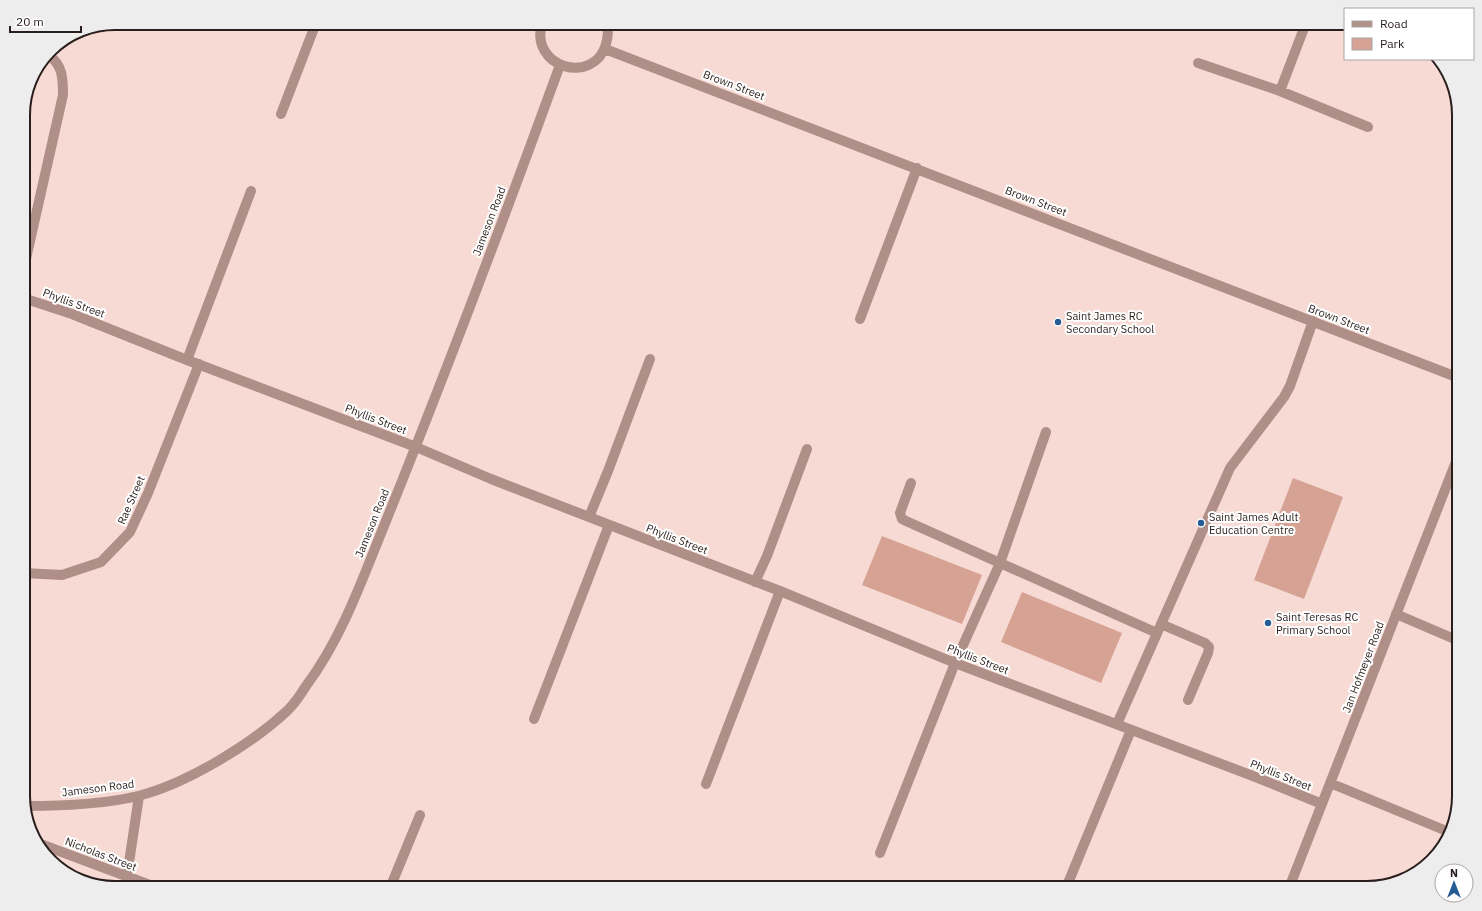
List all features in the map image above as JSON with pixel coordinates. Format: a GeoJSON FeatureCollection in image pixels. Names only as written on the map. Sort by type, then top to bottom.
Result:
{"type":"FeatureCollection","features":[{"type":"Feature","properties":{"kind":"street"},"geometry":{"type":"LineString","coordinates":[[281,114],[313,30]]}},
{"type":"Feature","properties":{"kind":"street"},"geometry":{"type":"LineString","coordinates":[[541,30],[540,40],[544,50],[551,59],[560,65],[570,68],[590,64],[599,57],[605,49],[608,38],[607,30]]}},
{"type":"Feature","properties":{"kind":"street"},"geometry":{"type":"LineString","coordinates":[[1280,91],[1303,30]]}},
{"type":"Feature","properties":{"kind":"street","name":"Brown Street"},"geometry":{"type":"LineString","coordinates":[[605,49],[1452,375]]}},
{"type":"Feature","properties":{"kind":"street"},"geometry":{"type":"LineString","coordinates":[[30,241],[63,95],[63,76],[60,66],[53,57]]}},
{"type":"Feature","properties":{"kind":"street"},"geometry":{"type":"LineString","coordinates":[[1198,63],[1280,91],[1368,127]]}},
{"type":"Feature","properties":{"kind":"street","name":"Jameson Road"},"geometry":{"type":"LineString","coordinates":[[31,806],[50,806],[139,796],[183,779],[223,757],[258,733],[290,708],[330,649],[354,599],[416,447],[560,65]]}},
{"type":"Feature","properties":{"kind":"street"},"geometry":{"type":"LineString","coordinates":[[860,320],[917,168]]}},
{"type":"Feature","properties":{"kind":"street"},"geometry":{"type":"LineString","coordinates":[[187,360],[251,191]]}},
{"type":"Feature","properties":{"kind":"street","name":"Phyllis Street"},"geometry":{"type":"LineString","coordinates":[[30,300],[72,314],[187,360],[416,447],[491,479],[780,591],[955,663],[1322,804]]}},
{"type":"Feature","properties":{"kind":"street"},"geometry":{"type":"LineString","coordinates":[[1117,724],[1230,468],[1277,408],[1290,386],[1313,321]]}},
{"type":"Feature","properties":{"kind":"street"},"geometry":{"type":"LineString","coordinates":[[589,517],[650,359]]}},
{"type":"Feature","properties":{"kind":"street","name":"Rae Street"},"geometry":{"type":"LineString","coordinates":[[30,573],[62,575],[101,562],[130,532],[148,493],[198,364]]}},
{"type":"Feature","properties":{"kind":"street"},"geometry":{"type":"LineString","coordinates":[[880,854],[955,663],[1000,563],[1046,432]]}},
{"type":"Feature","properties":{"kind":"street"},"geometry":{"type":"LineString","coordinates":[[755,582],[767,556],[807,449]]}},
{"type":"Feature","properties":{"kind":"street","name":"Jan Hofmeyer Road"},"geometry":{"type":"LineString","coordinates":[[1291,881],[1452,473]]}},
{"type":"Feature","properties":{"kind":"street"},"geometry":{"type":"LineString","coordinates":[[911,483],[901,508],[900,513],[902,519],[1000,563],[1159,629],[1205,643],[1209,647],[1208,653],[1188,700]]}},
{"type":"Feature","properties":{"kind":"street"},"geometry":{"type":"LineString","coordinates":[[534,719],[609,525]]}},
{"type":"Feature","properties":{"kind":"street"},"geometry":{"type":"LineString","coordinates":[[706,784],[780,591]]}},
{"type":"Feature","properties":{"kind":"street"},"geometry":{"type":"LineString","coordinates":[[1396,614],[1452,638]]}},
{"type":"Feature","properties":{"kind":"street"},"geometry":{"type":"LineString","coordinates":[[1069,881],[1131,730]]}},
{"type":"Feature","properties":{"kind":"street"},"geometry":{"type":"LineString","coordinates":[[1330,783],[1445,830]]}},
{"type":"Feature","properties":{"kind":"street"},"geometry":{"type":"LineString","coordinates":[[127,876],[139,796]]}},
{"type":"Feature","properties":{"kind":"street"},"geometry":{"type":"LineString","coordinates":[[393,881],[420,815]]}},
{"type":"Feature","properties":{"kind":"street","name":"Nicholas Street"},"geometry":{"type":"LineString","coordinates":[[47,846],[140,881]]}},
{"type":"Feature","properties":{"kind":"green space"},"geometry":{"type":"Polygon","coordinates":[[[1293,478],[1343,497],[1304,599],[1254,580],[1293,478]]]}},
{"type":"Feature","properties":{"kind":"green space"},"geometry":{"type":"Polygon","coordinates":[[[882,536],[982,575],[962,624],[862,585],[882,536]]]}},
{"type":"Feature","properties":{"kind":"green space"},"geometry":{"type":"Polygon","coordinates":[[[1022,592],[1122,633],[1101,683],[1001,642],[1022,592]]]}},
{"type":"Feature","properties":{"kind":"place","name":"Saint James RC Secondary School"},"geometry":{"type":"Point","coordinates":[1058,322]}},
{"type":"Feature","properties":{"kind":"place","name":"Saint James Adult Education Centre"},"geometry":{"type":"Point","coordinates":[1201,523]}},
{"type":"Feature","properties":{"kind":"place","name":"Saint Teresas RC Primary School"},"geometry":{"type":"Point","coordinates":[1268,623]}}]}
